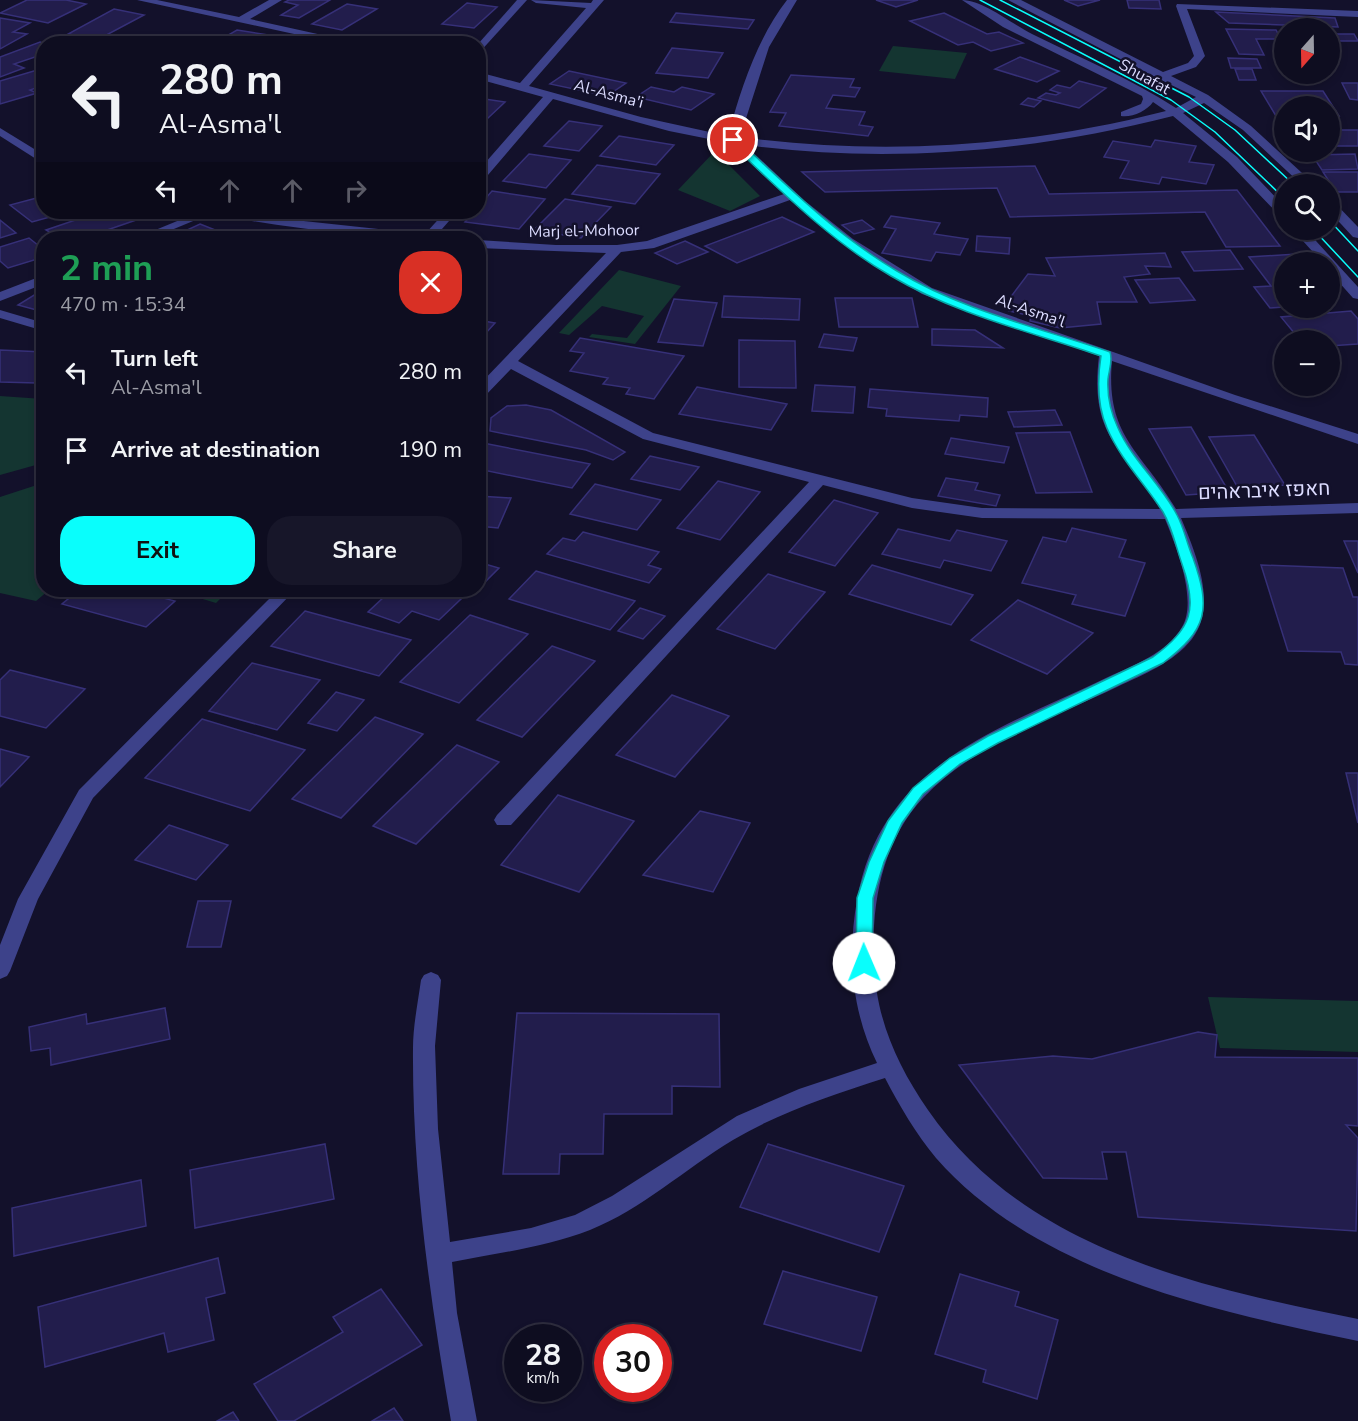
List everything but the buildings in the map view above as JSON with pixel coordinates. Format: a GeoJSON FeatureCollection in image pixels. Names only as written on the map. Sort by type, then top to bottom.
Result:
{"type":"FeatureCollection","features":[{"type":"Feature","properties":{"kind":"street"},"geometry":{"type":"LineString","coordinates":[[142,0],[319,36]]}},
{"type":"Feature","properties":{"kind":"street"},"geometry":{"type":"LineString","coordinates":[[240,20],[277,0]]}},
{"type":"Feature","properties":{"kind":"street"},"geometry":{"type":"LineString","coordinates":[[486,42],[522,0]]}},
{"type":"Feature","properties":{"kind":"street"},"geometry":{"type":"LineString","coordinates":[[536,0],[596,3]]}},
{"type":"Feature","properties":{"kind":"street"},"geometry":{"type":"LineString","coordinates":[[733,140],[740,113],[772,32],[792,0]]}},
{"type":"Feature","properties":{"kind":"street","name":"Shuafat"},"geometry":{"type":"LineString","coordinates":[[968,0],[1016,29],[1135,87],[1174,111],[1195,127],[1274,203]]}},
{"type":"Feature","properties":{"kind":"street","name":"Shuafat"},"geometry":{"type":"LineString","coordinates":[[1013,0],[1060,26],[1165,75],[1204,97],[1247,128],[1297,174]]}},
{"type":"Feature","properties":{"kind":"street"},"geometry":{"type":"LineString","coordinates":[[522,87],[596,3]]}},
{"type":"Feature","properties":{"kind":"street"},"geometry":{"type":"LineString","coordinates":[[1135,87],[1144,80],[1165,75],[1192,64],[1200,56],[1180,3],[1358,14]]}},
{"type":"Feature","properties":{"kind":"street","name":"Al-Asma'i"},"geometry":{"type":"LineString","coordinates":[[486,77],[733,140]]}},
{"type":"Feature","properties":{"kind":"street"},"geometry":{"type":"LineString","coordinates":[[733,140],[855,144],[972,140],[1041,131],[1126,113],[1145,106],[1149,99],[1146,94]]}},
{"type":"Feature","properties":{"kind":"street"},"geometry":{"type":"LineString","coordinates":[[486,170],[551,95]]}},
{"type":"Feature","properties":{"kind":"street"},"geometry":{"type":"LineString","coordinates":[[733,140],[830,150],[924,151],[1017,143],[1174,111],[1198,103],[1204,97]]}},
{"type":"Feature","properties":{"kind":"street"},"geometry":{"type":"LineString","coordinates":[[1134,120],[1167,121],[1195,127]]}},
{"type":"Feature","properties":{"kind":"street"},"geometry":{"type":"LineString","coordinates":[[0,131],[36,155]]}},
{"type":"Feature","properties":{"kind":"street","name":"Al-Asma'l"},"geometry":{"type":"LineString","coordinates":[[733,140],[790,196],[859,251],[917,286],[955,303],[1358,439]]}},
{"type":"Feature","properties":{"kind":"street","name":"Marj el-Mohoor"},"geometry":{"type":"LineString","coordinates":[[486,245],[556,249],[616,249],[649,245],[790,196]]}},
{"type":"Feature","properties":{"kind":"street"},"geometry":{"type":"LineString","coordinates":[[1340,215],[1358,234]]}},
{"type":"Feature","properties":{"kind":"street"},"geometry":{"type":"LineString","coordinates":[[160,231],[190,219]]}},
{"type":"Feature","properties":{"kind":"street"},"geometry":{"type":"LineString","coordinates":[[262,219],[361,231]]}},
{"type":"Feature","properties":{"kind":"street"},"geometry":{"type":"LineString","coordinates":[[433,231],[445,219]]}},
{"type":"Feature","properties":{"kind":"street"},"geometry":{"type":"LineString","coordinates":[[1308,240],[1319,252]]}},
{"type":"Feature","properties":{"kind":"street"},"geometry":{"type":"LineString","coordinates":[[486,387],[616,249]]}},
{"type":"Feature","properties":{"kind":"street"},"geometry":{"type":"LineString","coordinates":[[1340,275],[1358,295]]}},
{"type":"Feature","properties":{"kind":"street"},"geometry":{"type":"LineString","coordinates":[[0,297],[36,282]]}},
{"type":"Feature","properties":{"kind":"street"},"geometry":{"type":"LineString","coordinates":[[0,314],[36,325]]}},
{"type":"Feature","properties":{"kind":"street"},"geometry":{"type":"LineString","coordinates":[[1106,355],[1102,380],[1105,408],[1120,443],[1171,514],[1197,588],[1199,607],[1192,627],[1177,646],[1158,660],[993,740],[955,761],[918,791],[896,821],[877,862],[865,898],[863,947],[865,996],[883,1051],[908,1100],[947,1155],[1004,1204],[1088,1253],[1187,1290],[1242,1306],[1358,1330]]}},
{"type":"Feature","properties":{"kind":"street","name":"חאפז איבראהים"},"geometry":{"type":"LineString","coordinates":[[510,363],[648,436],[912,503],[982,513],[1171,514],[1358,508]]}},
{"type":"Feature","properties":{"kind":"street"},"geometry":{"type":"LineString","coordinates":[[486,373],[499,374]]}},
{"type":"Feature","properties":{"kind":"street"},"geometry":{"type":"LineString","coordinates":[[504,820],[818,481]]}},
{"type":"Feature","properties":{"kind":"street"},"geometry":{"type":"LineString","coordinates":[[0,971],[28,899],[86,794],[280,597]]}},
{"type":"Feature","properties":{"kind":"street"},"geometry":{"type":"LineString","coordinates":[[431,980],[424,1046],[428,1129],[445,1313],[464,1421]]}},
{"type":"Feature","properties":{"kind":"street"},"geometry":{"type":"LineString","coordinates":[[440,1254],[527,1238],[581,1223],[616,1206],[727,1132],[786,1103],[891,1067]]}},
{"type":"Feature","properties":{"kind":"green space"},"geometry":{"type":"Polygon","coordinates":[[[893,46],[967,53],[955,79],[879,71],[893,46]]]}},
{"type":"Feature","properties":{"kind":"green space"},"geometry":{"type":"Polygon","coordinates":[[[715,151],[760,196],[730,211],[678,190],[715,151]]]}},
{"type":"Feature","properties":{"kind":"green space"},"geometry":{"type":"Polygon","coordinates":[[[619,270],[681,286],[635,344],[589,337],[592,334],[627,338],[644,316],[602,306],[569,335],[559,333],[619,270]]]}},
{"type":"Feature","properties":{"kind":"green space"},"geometry":{"type":"Polygon","coordinates":[[[0,396],[36,399],[36,465],[0,475],[0,396]]]}},
{"type":"Feature","properties":{"kind":"green space"},"geometry":{"type":"Polygon","coordinates":[[[36,485],[36,597],[41,597],[36,601],[0,593],[0,497],[36,485]]]}},
{"type":"Feature","properties":{"kind":"green space"},"geometry":{"type":"Polygon","coordinates":[[[196,597],[222,597],[216,603],[196,597]]]}},
{"type":"Feature","properties":{"kind":"green space"},"geometry":{"type":"Polygon","coordinates":[[[1208,997],[1358,1001],[1358,1052],[1220,1048],[1208,997]]]}},
{"type":"Feature","properties":{"kind":"tram line"},"geometry":{"type":"LineString","coordinates":[[980,0],[1171,100],[1215,132],[1274,188]]}},
{"type":"Feature","properties":{"kind":"tram line"},"geometry":{"type":"LineString","coordinates":[[1000,0],[1189,97],[1235,130],[1282,174]]}},
{"type":"Feature","properties":{"kind":"tram line"},"geometry":{"type":"LineString","coordinates":[[1340,232],[1358,251]]}},
{"type":"Feature","properties":{"kind":"tram line"},"geometry":{"type":"LineString","coordinates":[[1323,240],[1358,277]]}},
{"type":"Feature","properties":{"kind":"route"},"geometry":{"type":"LineString","coordinates":[[733,140],[810,214],[859,251],[896,275],[955,303],[1106,355],[1102,380],[1105,408],[1112,428],[1120,443],[1171,514],[1197,588],[1199,607],[1192,627],[1177,646],[1158,660],[993,740],[955,761],[918,791],[896,821],[877,862],[865,898],[864,963]]}}]}
